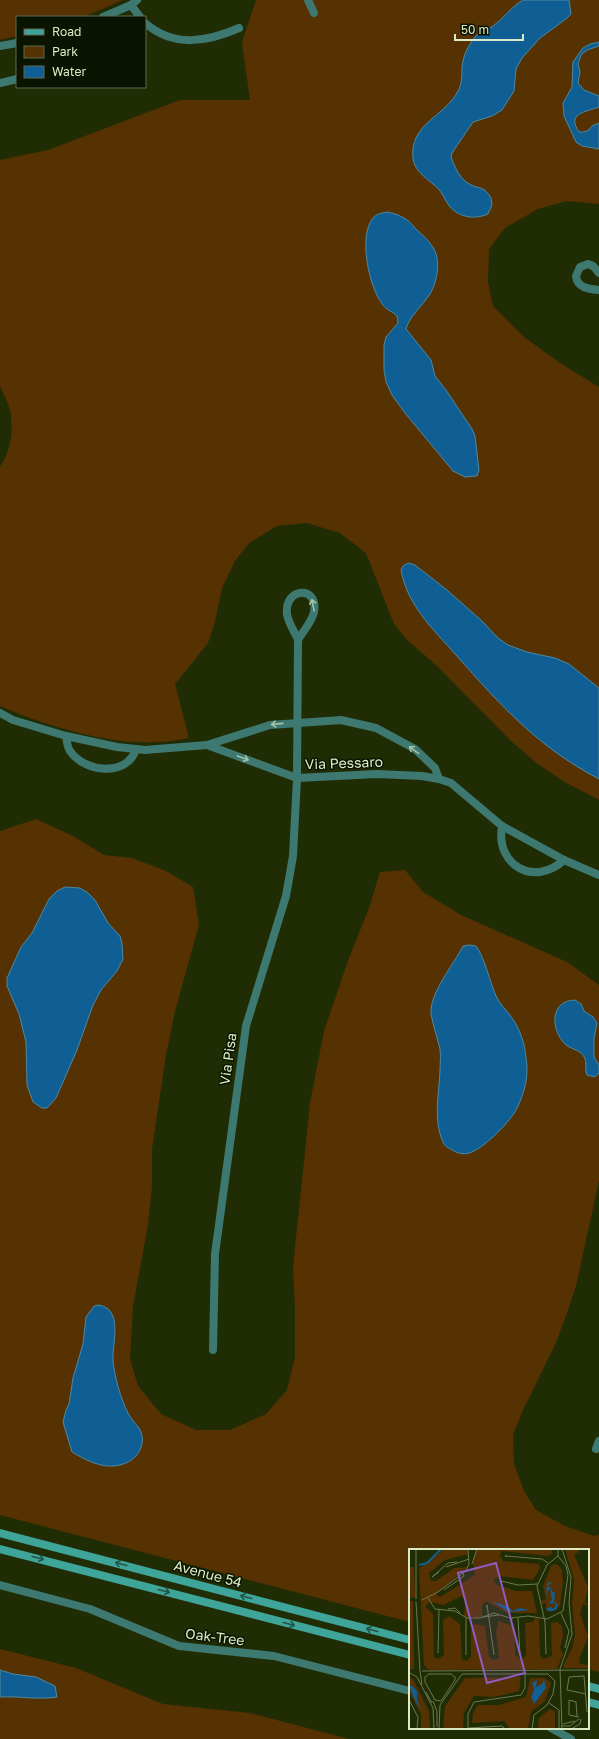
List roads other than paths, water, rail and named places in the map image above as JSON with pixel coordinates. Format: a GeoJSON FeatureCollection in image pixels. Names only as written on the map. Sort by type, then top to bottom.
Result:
{"type":"FeatureCollection","features":[{"type":"Feature","properties":{"kind":"street"},"geometry":{"type":"LineString","coordinates":[[308,0],[314,13]]}},
{"type":"Feature","properties":{"kind":"street"},"geometry":{"type":"LineString","coordinates":[[104,16],[134,2],[140,16]]}},
{"type":"Feature","properties":{"kind":"street"},"geometry":{"type":"LineString","coordinates":[[146,24],[156,32],[170,38],[194,40],[219,37],[240,28]]}},
{"type":"Feature","properties":{"kind":"street"},"geometry":{"type":"LineString","coordinates":[[0,46],[16,42]]}},
{"type":"Feature","properties":{"kind":"street"},"geometry":{"type":"LineString","coordinates":[[0,83],[16,80]]}},
{"type":"Feature","properties":{"kind":"street"},"geometry":{"type":"LineString","coordinates":[[599,273],[594,266],[588,264],[580,267],[576,276],[580,285],[599,290]]}},
{"type":"Feature","properties":{"kind":"street"},"geometry":{"type":"LineString","coordinates":[[300,592],[306,592],[310,596],[315,607],[314,615],[298,640],[289,621],[287,607],[294,595],[300,592]]}},
{"type":"Feature","properties":{"kind":"street","name":"Via Pisa"},"geometry":{"type":"LineString","coordinates":[[212,1350],[216,1254],[242,1049],[246,1026],[286,896],[293,856],[297,778],[298,640]]}},
{"type":"Feature","properties":{"kind":"street","name":"Via Pessaro"},"geometry":{"type":"LineString","coordinates":[[0,713],[13,720],[66,736],[117,748],[136,749],[207,745],[270,725],[341,720],[376,728],[415,749],[435,768],[439,778]]}},
{"type":"Feature","properties":{"kind":"street"},"geometry":{"type":"LineString","coordinates":[[66,736],[68,749],[82,763],[93,767],[112,768],[122,765],[129,761],[134,755],[136,749]]}},
{"type":"Feature","properties":{"kind":"street","name":"Via Pessaro"},"geometry":{"type":"LineString","coordinates":[[207,745],[297,778],[377,774],[439,778],[451,784],[502,826],[564,860],[599,875]]}},
{"type":"Feature","properties":{"kind":"street"},"geometry":{"type":"LineString","coordinates":[[502,826],[500,836],[501,844],[506,856],[513,865],[534,873],[546,872],[556,868],[564,860]]}},
{"type":"Feature","properties":{"kind":"street","name":"Avenue 54"},"geometry":{"type":"LineString","coordinates":[[0,1533],[409,1640]]}},
{"type":"Feature","properties":{"kind":"street","name":"Avenue 54"},"geometry":{"type":"LineString","coordinates":[[0,1549],[409,1656]]}},
{"type":"Feature","properties":{"kind":"street","name":"Oak-Tree"},"geometry":{"type":"LineString","coordinates":[[0,1585],[90,1608],[179,1646],[274,1656],[409,1691]]}},
{"type":"Feature","properties":{"kind":"street"},"geometry":{"type":"LineString","coordinates":[[589,1686],[599,1689]]}},
{"type":"Feature","properties":{"kind":"street"},"geometry":{"type":"LineString","coordinates":[[589,1702],[599,1705]]}},
{"type":"Feature","properties":{"kind":"street"},"geometry":{"type":"LineString","coordinates":[[553,1729],[571,1739]]}},
{"type":"Feature","properties":{"kind":"water"},"geometry":{"type":"Polygon","coordinates":[[[523,0],[569,0],[571,14],[540,38],[522,58],[516,69],[514,91],[502,110],[492,116],[473,122],[452,153],[451,157],[463,180],[471,185],[482,188],[491,198],[492,205],[488,214],[476,217],[464,216],[449,206],[439,190],[418,170],[413,159],[413,147],[422,129],[445,108],[458,91],[462,76],[463,59],[475,37],[501,20],[523,0]]]}},
{"type":"Feature","properties":{"kind":"water"},"geometry":{"type":"Polygon","coordinates":[[[599,42],[599,46],[587,50],[581,55],[578,64],[580,72],[578,83],[584,90],[599,96],[599,107],[579,114],[575,121],[579,132],[589,130],[592,126],[599,123],[599,149],[582,146],[576,142],[564,116],[563,103],[572,87],[573,62],[583,48],[590,44],[599,42]]]}},
{"type":"Feature","properties":{"kind":"water"},"geometry":{"type":"Polygon","coordinates":[[[387,212],[398,215],[408,221],[429,242],[436,254],[438,266],[436,278],[430,294],[410,320],[406,329],[431,360],[435,376],[472,429],[475,436],[479,470],[477,476],[465,477],[453,471],[405,413],[392,395],[386,382],[384,370],[384,345],[386,337],[398,323],[397,316],[385,307],[373,287],[367,262],[366,237],[373,218],[387,212]]]}},
{"type":"Feature","properties":{"kind":"water"},"geometry":{"type":"Polygon","coordinates":[[[408,563],[415,565],[447,590],[482,621],[498,638],[508,645],[527,652],[555,658],[569,664],[599,688],[599,779],[577,767],[557,753],[522,724],[505,708],[439,636],[422,616],[404,583],[401,570],[403,566],[408,563]]]}},
{"type":"Feature","properties":{"kind":"water"},"geometry":{"type":"Polygon","coordinates":[[[65,887],[80,888],[95,900],[108,923],[120,936],[123,959],[117,971],[101,990],[93,1005],[77,1050],[56,1098],[47,1108],[42,1108],[33,1102],[27,1085],[26,1042],[19,1014],[7,986],[7,978],[21,947],[32,933],[49,899],[57,891],[65,887]]]}},
{"type":"Feature","properties":{"kind":"water"},"geometry":{"type":"Polygon","coordinates":[[[463,946],[476,946],[479,950],[499,1002],[515,1022],[520,1032],[525,1047],[527,1071],[526,1083],[522,1096],[517,1108],[509,1120],[498,1133],[478,1149],[462,1154],[446,1146],[443,1142],[438,1125],[437,1107],[440,1049],[431,1014],[431,1006],[438,988],[463,946]]]}},
{"type":"Feature","properties":{"kind":"water"},"geometry":{"type":"Polygon","coordinates":[[[575,1000],[581,1004],[584,1011],[593,1017],[597,1023],[594,1038],[594,1057],[599,1065],[599,1073],[595,1077],[587,1075],[583,1055],[579,1051],[565,1044],[560,1038],[555,1024],[555,1017],[560,1005],[575,1000]]]}},
{"type":"Feature","properties":{"kind":"water"},"geometry":{"type":"Polygon","coordinates":[[[98,1305],[106,1308],[111,1313],[114,1320],[115,1336],[113,1360],[116,1380],[125,1408],[139,1428],[142,1438],[141,1448],[135,1457],[126,1463],[112,1466],[105,1466],[92,1462],[72,1452],[63,1422],[69,1404],[73,1378],[83,1344],[86,1317],[94,1306],[98,1305]]]}},
{"type":"Feature","properties":{"kind":"water"},"geometry":{"type":"Polygon","coordinates":[[[0,1670],[13,1674],[36,1677],[55,1686],[57,1697],[0,1697],[0,1670]]]}}]}
